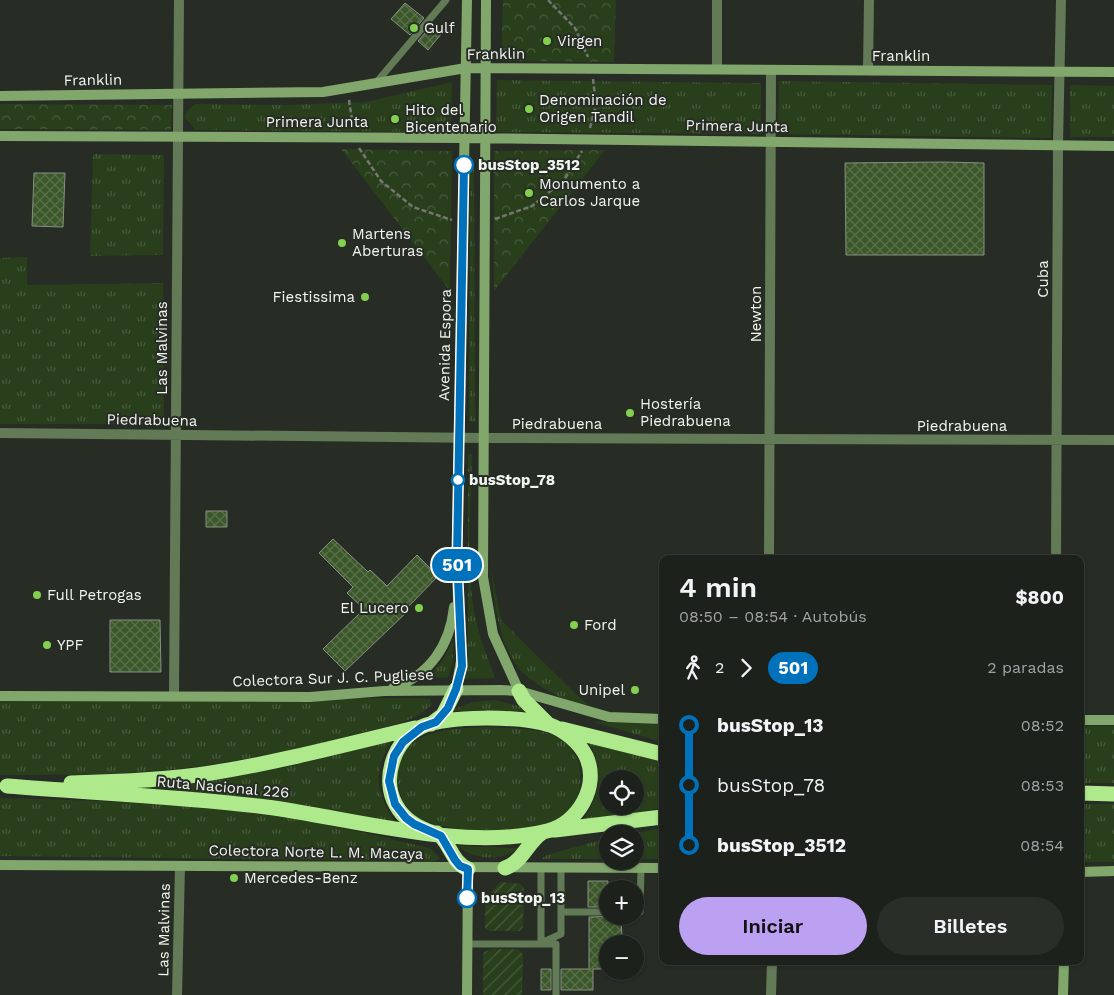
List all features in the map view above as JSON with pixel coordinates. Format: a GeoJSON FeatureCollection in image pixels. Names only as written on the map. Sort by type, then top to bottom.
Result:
{"type":"FeatureCollection","features":[{"type":"Feature","properties":{"kind":"highway"},"geometry":{"type":"LineString","coordinates":[[426,726],[444,715],[456,689]]}},
{"type":"Feature","properties":{"kind":"highway"},"geometry":{"type":"LineString","coordinates":[[520,691],[524,700],[552,726]]}},
{"type":"Feature","properties":{"kind":"highway","name":"Ruta Nacional 226"},"geometry":{"type":"LineString","coordinates":[[3,786],[122,781],[209,773],[321,751],[426,726],[491,718],[552,726],[659,753]]}},
{"type":"Feature","properties":{"kind":"highway","name":"Ruta Nacional 226"},"geometry":{"type":"LineString","coordinates":[[426,726],[410,735],[398,749],[391,768],[390,788],[395,804],[406,818],[414,824],[436,833]]}},
{"type":"Feature","properties":{"kind":"highway","name":"Ruta Nacional 226"},"geometry":{"type":"LineString","coordinates":[[546,832],[564,824],[578,811],[586,796],[590,780],[589,765],[583,751],[571,738],[552,726]]}},
{"type":"Feature","properties":{"kind":"highway","name":"Ruta Nacional 226"},"geometry":{"type":"LineString","coordinates":[[3,786],[226,802],[436,833],[484,837],[546,832],[659,817]]}},
{"type":"Feature","properties":{"kind":"highway"},"geometry":{"type":"LineString","coordinates":[[1084,793],[1114,794]]}},
{"type":"Feature","properties":{"kind":"highway"},"geometry":{"type":"LineString","coordinates":[[506,868],[515,863],[531,842],[546,832]]}},
{"type":"Feature","properties":{"kind":"highway"},"geometry":{"type":"LineString","coordinates":[[436,833],[447,842],[455,860],[460,866],[468,869]]}},
{"type":"Feature","properties":{"kind":"main road","name":"Avenida Espora"},"geometry":{"type":"LineString","coordinates":[[456,689],[462,655],[457,581],[458,438],[467,0]]}},
{"type":"Feature","properties":{"kind":"main road"},"geometry":{"type":"LineString","coordinates":[[486,0],[483,577],[493,634],[520,691]]}},
{"type":"Feature","properties":{"kind":"main road","name":"Franklin"},"geometry":{"type":"LineString","coordinates":[[0,96],[323,92],[466,68],[1114,72]]}},
{"type":"Feature","properties":{"kind":"main road","name":"Primera Junta"},"geometry":{"type":"LineString","coordinates":[[0,136],[484,138],[1114,146]]}},
{"type":"Feature","properties":{"kind":"main road"},"geometry":{"type":"LineString","coordinates":[[384,691],[413,679],[442,650],[451,631],[457,581]]}},
{"type":"Feature","properties":{"kind":"main road","name":"Colectora Sur J. C. Pugliese"},"geometry":{"type":"LineString","coordinates":[[0,696],[310,697],[384,691],[456,689],[520,691],[609,717],[659,718]]}},
{"type":"Feature","properties":{"kind":"main road"},"geometry":{"type":"LineString","coordinates":[[1084,720],[1114,720]]}},
{"type":"Feature","properties":{"kind":"main road","name":"Colectora Norte L. M. Macaya"},"geometry":{"type":"LineString","coordinates":[[0,866],[599,868]]}},
{"type":"Feature","properties":{"kind":"main road","name":"Colectora Norte L. M. Macaya"},"geometry":{"type":"LineString","coordinates":[[644,868],[659,868]]}},
{"type":"Feature","properties":{"kind":"main road"},"geometry":{"type":"LineString","coordinates":[[467,995],[468,869]]}},
{"type":"Feature","properties":{"kind":"main road"},"geometry":{"type":"LineString","coordinates":[[1084,872],[1114,872]]}},
{"type":"Feature","properties":{"kind":"main road"},"geometry":{"type":"LineString","coordinates":[[1063,995],[1064,965]]}},
{"type":"Feature","properties":{"kind":"street","name":"Las Malvinas"},"geometry":{"type":"LineString","coordinates":[[174,696],[177,435],[176,136],[179,0]]}},
{"type":"Feature","properties":{"kind":"street"},"geometry":{"type":"LineString","coordinates":[[717,69],[718,0]]}},
{"type":"Feature","properties":{"kind":"street"},"geometry":{"type":"LineString","coordinates":[[868,70],[869,0]]}},
{"type":"Feature","properties":{"kind":"street","name":"Cuba"},"geometry":{"type":"LineString","coordinates":[[1056,555],[1058,145],[1061,0]]}},
{"type":"Feature","properties":{"kind":"street","name":"Newton"},"geometry":{"type":"LineString","coordinates":[[769,555],[771,70]]}},
{"type":"Feature","properties":{"kind":"street","name":"Piedrabuena"},"geometry":{"type":"LineString","coordinates":[[0,433],[771,440],[1114,440]]}},
{"type":"Feature","properties":{"kind":"street","name":"Las Malvinas"},"geometry":{"type":"LineString","coordinates":[[177,995],[180,866]]}},
{"type":"Feature","properties":{"kind":"street"},"geometry":{"type":"LineString","coordinates":[[771,995],[772,965]]}},
{"type":"Feature","properties":{"kind":"lane"},"geometry":{"type":"LineString","coordinates":[[375,84],[446,0]]}},
{"type":"Feature","properties":{"kind":"lane"},"geometry":{"type":"LineString","coordinates":[[541,868],[541,943]]}},
{"type":"Feature","properties":{"kind":"lane"},"geometry":{"type":"LineString","coordinates":[[541,943],[561,934],[561,868]]}},
{"type":"Feature","properties":{"kind":"lane"},"geometry":{"type":"LineString","coordinates":[[561,912],[599,912]]}},
{"type":"Feature","properties":{"kind":"lane"},"geometry":{"type":"LineString","coordinates":[[467,944],[556,944],[556,995]]}},
{"type":"Feature","properties":{"kind":"green space"},"geometry":{"type":"Polygon","coordinates":[[[503,0],[616,0],[614,62],[501,61],[503,0]]]}},
{"type":"Feature","properties":{"kind":"green space"},"geometry":{"type":"Polygon","coordinates":[[[497,80],[761,83],[761,134],[496,132],[497,80]]]}},
{"type":"Feature","properties":{"kind":"green space"},"geometry":{"type":"Polygon","coordinates":[[[779,81],[1052,85],[1051,138],[778,134],[779,81]]]}},
{"type":"Feature","properties":{"kind":"green space"},"geometry":{"type":"Polygon","coordinates":[[[452,82],[451,132],[196,130],[185,118],[187,111],[195,104],[284,105],[366,102],[452,82]]]}},
{"type":"Feature","properties":{"kind":"green space"},"geometry":{"type":"Polygon","coordinates":[[[1070,85],[1114,86],[1114,137],[1070,137],[1070,85]]]}},
{"type":"Feature","properties":{"kind":"green space"},"geometry":{"type":"Polygon","coordinates":[[[0,104],[172,105],[171,130],[0,129],[0,104]]]}},
{"type":"Feature","properties":{"kind":"green space"},"geometry":{"type":"Polygon","coordinates":[[[341,149],[452,151],[450,291],[341,149]]]}},
{"type":"Feature","properties":{"kind":"green space"},"geometry":{"type":"Polygon","coordinates":[[[605,150],[494,291],[494,151],[605,150]]]}},
{"type":"Feature","properties":{"kind":"green space"},"geometry":{"type":"Polygon","coordinates":[[[93,154],[164,155],[163,255],[90,256],[93,154]]]}},
{"type":"Feature","properties":{"kind":"green space"},"geometry":{"type":"Polygon","coordinates":[[[470,162],[474,162],[475,422],[469,421],[470,162]]]}},
{"type":"Feature","properties":{"kind":"green space"},"geometry":{"type":"Polygon","coordinates":[[[27,257],[27,285],[163,283],[164,424],[0,424],[0,258],[27,257]]]}},
{"type":"Feature","properties":{"kind":"green space"},"geometry":{"type":"Polygon","coordinates":[[[468,454],[472,454],[469,556],[472,596],[479,632],[495,678],[463,679],[468,653],[468,454]]]}},
{"type":"Feature","properties":{"kind":"green space"},"geometry":{"type":"Polygon","coordinates":[[[492,573],[501,620],[588,704],[568,701],[556,695],[529,678],[514,662],[499,625],[492,573]]]}},
{"type":"Feature","properties":{"kind":"green space"},"geometry":{"type":"Polygon","coordinates":[[[453,641],[453,662],[448,678],[429,677],[443,660],[453,641]]]}},
{"type":"Feature","properties":{"kind":"green space"},"geometry":{"type":"Polygon","coordinates":[[[430,699],[432,704],[417,716],[408,720],[322,743],[246,759],[130,773],[0,775],[0,700],[430,699]]]}},
{"type":"Feature","properties":{"kind":"green space"},"geometry":{"type":"Polygon","coordinates":[[[495,700],[519,706],[529,711],[450,711],[472,702],[495,700]]]}},
{"type":"Feature","properties":{"kind":"green space"},"geometry":{"type":"Polygon","coordinates":[[[594,722],[659,724],[659,741],[594,722]]]}},
{"type":"Feature","properties":{"kind":"green space"},"geometry":{"type":"Polygon","coordinates":[[[1084,726],[1114,726],[1114,783],[1084,783],[1084,726]]]}},
{"type":"Feature","properties":{"kind":"green space"},"geometry":{"type":"Polygon","coordinates":[[[494,727],[548,733],[566,743],[574,753],[579,764],[581,777],[580,789],[568,811],[557,819],[544,824],[506,830],[445,827],[428,822],[412,813],[400,793],[398,783],[399,765],[405,751],[416,741],[430,734],[462,728],[494,727]]]}},
{"type":"Feature","properties":{"kind":"green space"},"geometry":{"type":"Polygon","coordinates":[[[587,740],[659,760],[659,809],[644,811],[644,770],[599,771],[593,750],[587,740]]]}},
{"type":"Feature","properties":{"kind":"green space"},"geometry":{"type":"Polygon","coordinates":[[[391,741],[381,764],[379,783],[380,792],[395,823],[123,788],[228,777],[283,768],[391,741]]]}},
{"type":"Feature","properties":{"kind":"green space"},"geometry":{"type":"Polygon","coordinates":[[[599,771],[599,815],[622,815],[582,822],[597,792],[599,771]]]}},
{"type":"Feature","properties":{"kind":"green space"},"geometry":{"type":"Polygon","coordinates":[[[0,798],[127,802],[254,813],[317,823],[421,846],[431,849],[440,858],[435,861],[0,856],[0,798]]]}},
{"type":"Feature","properties":{"kind":"green space"},"geometry":{"type":"Polygon","coordinates":[[[1084,804],[1114,804],[1114,862],[1084,862],[1084,804]]]}},
{"type":"Feature","properties":{"kind":"green space"},"geometry":{"type":"Polygon","coordinates":[[[659,829],[659,859],[644,859],[644,831],[659,829]]]}},
{"type":"Feature","properties":{"kind":"green space"},"geometry":{"type":"Polygon","coordinates":[[[599,840],[599,859],[541,859],[547,855],[599,840]]]}},
{"type":"Feature","properties":{"kind":"green space"},"geometry":{"type":"Polygon","coordinates":[[[457,846],[519,848],[504,856],[488,858],[464,851],[457,846]]]}},
{"type":"Feature","properties":{"kind":"green space"},"geometry":{"type":"Polygon","coordinates":[[[500,882],[521,884],[524,888],[523,927],[520,931],[489,931],[485,928],[485,899],[500,882]]]}},
{"type":"Feature","properties":{"kind":"green space"},"geometry":{"type":"Polygon","coordinates":[[[492,949],[518,949],[523,954],[522,995],[483,995],[483,957],[484,952],[492,949]]]}},
{"type":"Feature","properties":{"kind":"building"},"geometry":{"type":"Polygon","coordinates":[[[405,3],[424,18],[410,35],[391,19],[405,3]]]}},
{"type":"Feature","properties":{"kind":"building"},"geometry":{"type":"Polygon","coordinates":[[[432,25],[442,33],[428,50],[418,41],[432,25]]]}},
{"type":"Feature","properties":{"kind":"building"},"geometry":{"type":"Polygon","coordinates":[[[845,163],[984,163],[984,255],[846,255],[845,163]]]}},
{"type":"Feature","properties":{"kind":"building"},"geometry":{"type":"Polygon","coordinates":[[[34,173],[65,173],[63,227],[32,226],[34,173]]]}},
{"type":"Feature","properties":{"kind":"building"},"geometry":{"type":"Polygon","coordinates":[[[206,511],[227,511],[227,527],[206,527],[206,511]]]}},
{"type":"Feature","properties":{"kind":"building"},"geometry":{"type":"Polygon","coordinates":[[[333,539],[368,572],[370,570],[387,586],[417,555],[438,576],[408,607],[410,609],[345,671],[323,649],[364,609],[347,593],[353,587],[319,553],[333,539]]]}},
{"type":"Feature","properties":{"kind":"building"},"geometry":{"type":"Polygon","coordinates":[[[110,620],[160,620],[161,672],[110,672],[110,620]]]}},
{"type":"Feature","properties":{"kind":"building"},"geometry":{"type":"Polygon","coordinates":[[[588,881],[599,881],[599,907],[588,907],[588,881]]]}},
{"type":"Feature","properties":{"kind":"building"},"geometry":{"type":"Polygon","coordinates":[[[589,917],[599,917],[599,925],[621,925],[622,935],[599,935],[599,969],[593,969],[593,990],[561,990],[561,969],[589,969],[589,917]]]}},
{"type":"Feature","properties":{"kind":"building"},"geometry":{"type":"Polygon","coordinates":[[[541,969],[551,969],[551,990],[541,990],[541,969]]]}},
{"type":"Feature","properties":{"kind":"bus line","name":"501"},"geometry":{"type":"LineString","coordinates":[[464,165],[457,557],[462,666],[452,701],[444,715],[436,722],[422,727],[403,742],[394,756],[389,781],[395,804],[406,818],[425,830],[441,836],[447,842],[455,860],[460,866],[468,869],[467,898]]}},
{"type":"Feature","properties":{"kind":"place","name":"Gulf"},"geometry":{"type":"Point","coordinates":[414,28]}},
{"type":"Feature","properties":{"kind":"place","name":"Virgen"},"geometry":{"type":"Point","coordinates":[547,41]}},
{"type":"Feature","properties":{"kind":"place","name":"Denominación de Origen Tandil"},"geometry":{"type":"Point","coordinates":[529,109]}},
{"type":"Feature","properties":{"kind":"place","name":"Hito del Bicentenario"},"geometry":{"type":"Point","coordinates":[395,119]}},
{"type":"Feature","properties":{"kind":"place","name":"busStop_3512"},"geometry":{"type":"Point","coordinates":[464,165]}},
{"type":"Feature","properties":{"kind":"place","name":"Monumento a Carlos Jarque"},"geometry":{"type":"Point","coordinates":[529,193]}},
{"type":"Feature","properties":{"kind":"place","name":"Martens Aberturas"},"geometry":{"type":"Point","coordinates":[342,243]}},
{"type":"Feature","properties":{"kind":"place","name":"Fiestissima"},"geometry":{"type":"Point","coordinates":[365,297]}},
{"type":"Feature","properties":{"kind":"place","name":"Hostería Piedrabuena"},"geometry":{"type":"Point","coordinates":[630,413]}},
{"type":"Feature","properties":{"kind":"place","name":"busStop_78"},"geometry":{"type":"Point","coordinates":[458,480]}},
{"type":"Feature","properties":{"kind":"place","name":"Full Petrogas"},"geometry":{"type":"Point","coordinates":[37,595]}},
{"type":"Feature","properties":{"kind":"place","name":"El Lucero"},"geometry":{"type":"Point","coordinates":[419,608]}},
{"type":"Feature","properties":{"kind":"place","name":"Ford"},"geometry":{"type":"Point","coordinates":[574,625]}},
{"type":"Feature","properties":{"kind":"place","name":"YPF"},"geometry":{"type":"Point","coordinates":[47,645]}},
{"type":"Feature","properties":{"kind":"place","name":"Unipel"},"geometry":{"type":"Point","coordinates":[635,690]}},
{"type":"Feature","properties":{"kind":"place","name":"Mercedes-Benz"},"geometry":{"type":"Point","coordinates":[234,878]}},
{"type":"Feature","properties":{"kind":"place","name":"busStop_13"},"geometry":{"type":"Point","coordinates":[467,898]}}]}
